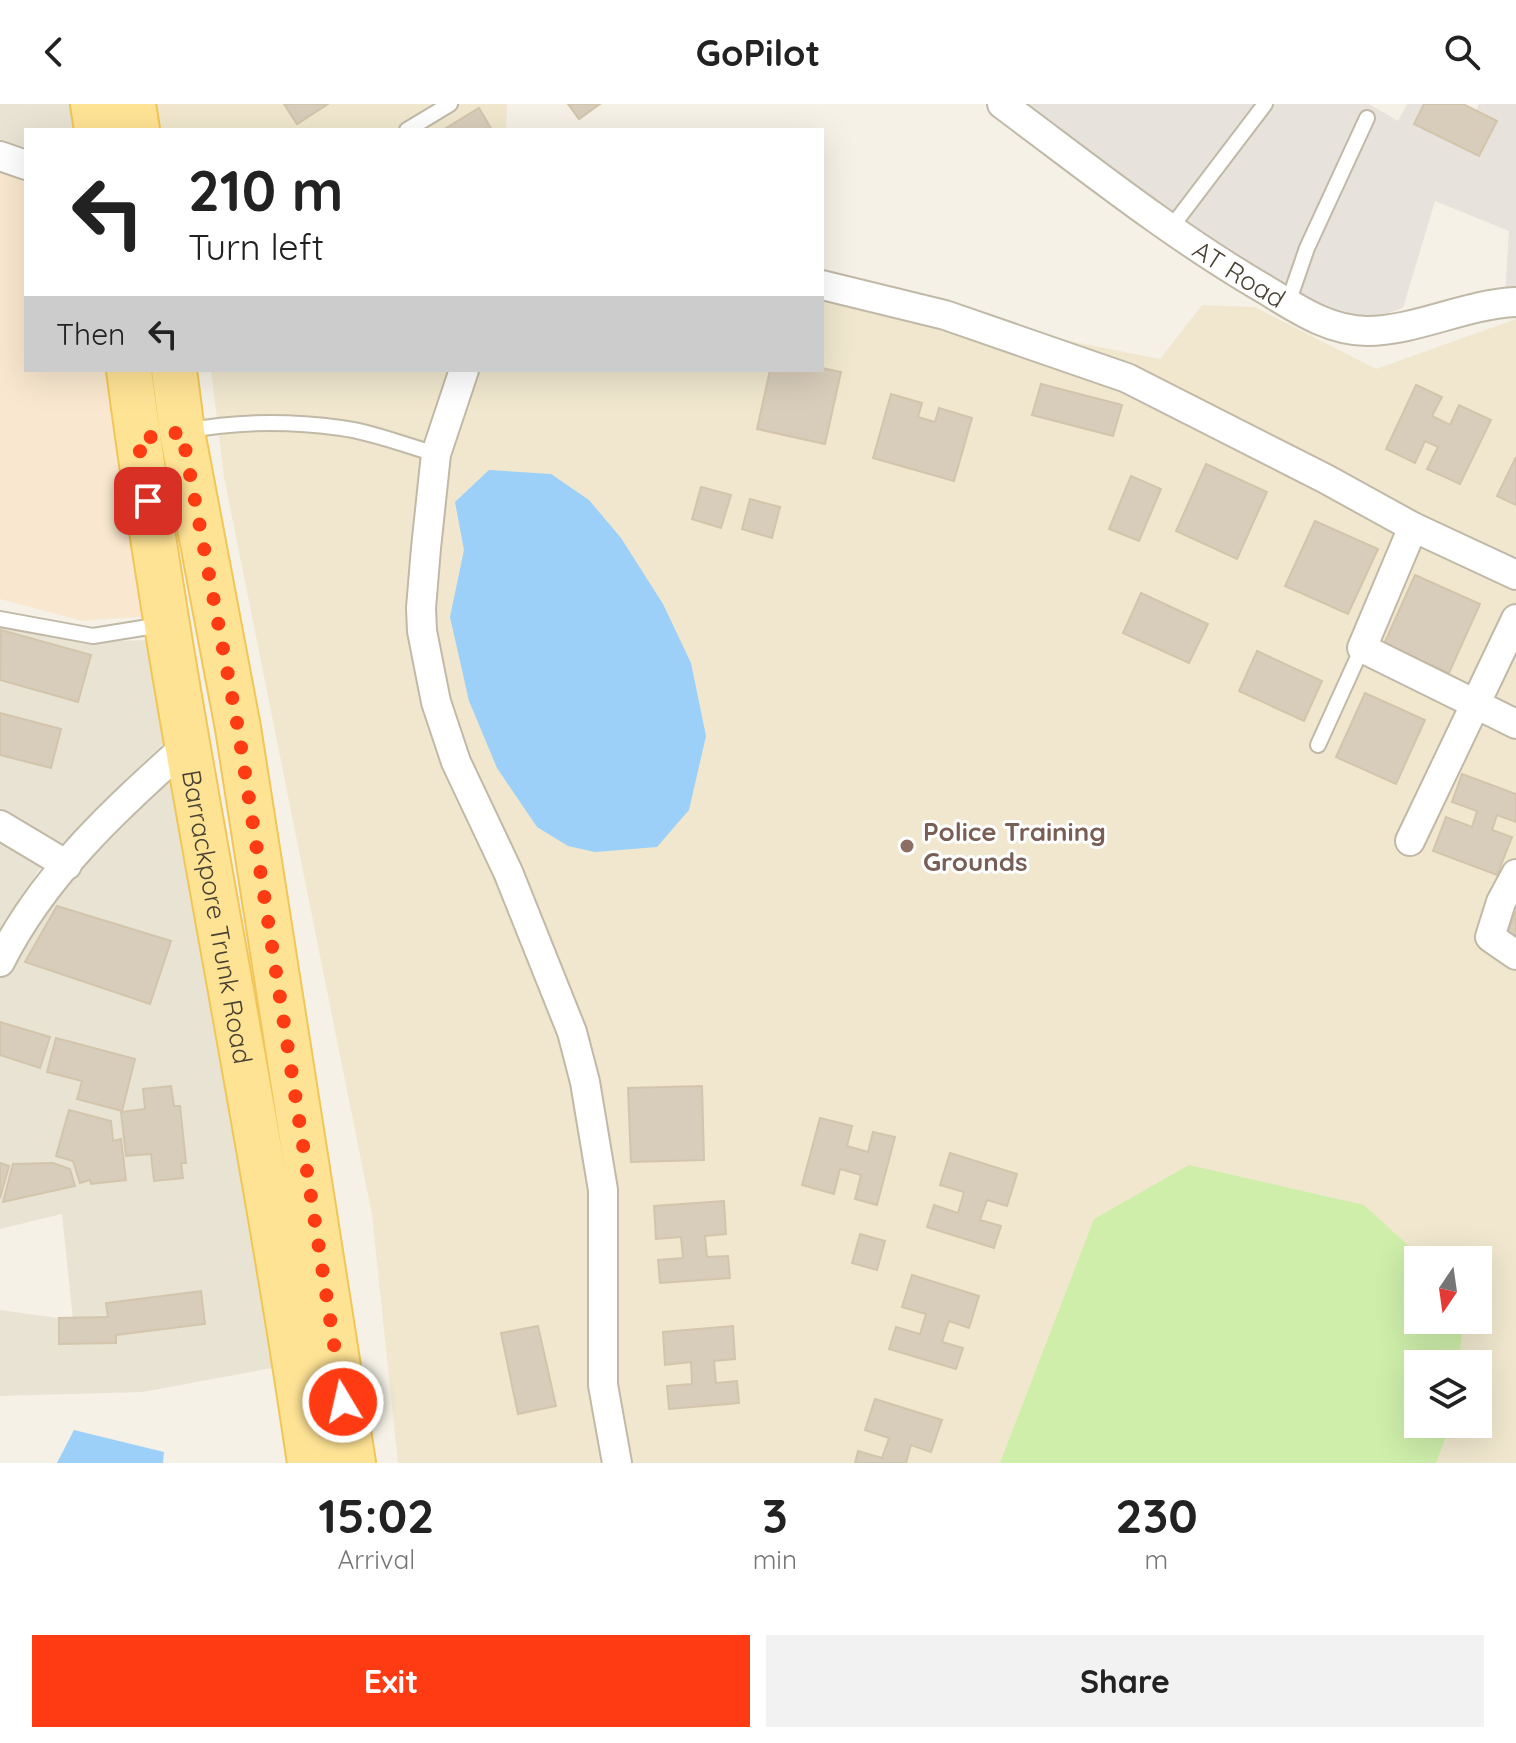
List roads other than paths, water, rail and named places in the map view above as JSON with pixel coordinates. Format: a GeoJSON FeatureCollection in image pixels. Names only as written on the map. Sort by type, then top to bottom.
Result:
{"type":"FeatureCollection","features":[{"type":"Feature","properties":{"kind":"main road"},"geometry":{"type":"LineString","coordinates":[[93,104],[97,128]]}},
{"type":"Feature","properties":{"kind":"main road"},"geometry":{"type":"LineString","coordinates":[[133,104],[137,128]]}},
{"type":"Feature","properties":{"kind":"main road","name":"Barrackpore Trunk Road"},"geometry":{"type":"LineString","coordinates":[[130,372],[160,436],[238,728],[353,1463]]}},
{"type":"Feature","properties":{"kind":"main road","name":"Barrackpore Trunk Road"},"geometry":{"type":"LineString","coordinates":[[174,372],[160,436],[168,624],[186,746],[294,1351],[310,1463]]}},
{"type":"Feature","properties":{"kind":"street","name":"AT Road"},"geometry":{"type":"LineString","coordinates":[[1002,104],[1199,251],[1320,322],[1366,331],[1410,324],[1494,303],[1516,302]]}},
{"type":"Feature","properties":{"kind":"street"},"geometry":{"type":"LineString","coordinates":[[0,156],[24,164]]}},
{"type":"Feature","properties":{"kind":"street"},"geometry":{"type":"LineString","coordinates":[[824,285],[945,315],[1127,378],[1285,457],[1413,527],[1516,575]]}},
{"type":"Feature","properties":{"kind":"street"},"geometry":{"type":"LineString","coordinates":[[463,372],[436,454],[421,608],[426,653],[436,702],[456,762],[508,872],[572,1032],[585,1082],[603,1190],[603,1385],[617,1463]]}},
{"type":"Feature","properties":{"kind":"street"},"geometry":{"type":"LineString","coordinates":[[1413,527],[1362,648],[1516,724]]}},
{"type":"Feature","properties":{"kind":"street"},"geometry":{"type":"LineString","coordinates":[[1410,841],[1516,619]]}},
{"type":"Feature","properties":{"kind":"street"},"geometry":{"type":"LineString","coordinates":[[0,962],[33,904],[123,802],[186,746]]}},
{"type":"Feature","properties":{"kind":"street"},"geometry":{"type":"LineString","coordinates":[[0,825],[67,865]]}},
{"type":"Feature","properties":{"kind":"street"},"geometry":{"type":"LineString","coordinates":[[1516,874],[1501,902],[1490,937],[1501,948],[1516,955]]}},
{"type":"Feature","properties":{"kind":"lane"},"geometry":{"type":"LineString","coordinates":[[410,128],[450,104]]}},
{"type":"Feature","properties":{"kind":"lane"},"geometry":{"type":"LineString","coordinates":[[1170,229],[1265,104]]}},
{"type":"Feature","properties":{"kind":"lane"},"geometry":{"type":"LineString","coordinates":[[1288,303],[1307,248],[1367,118]]}},
{"type":"Feature","properties":{"kind":"lane"},"geometry":{"type":"LineString","coordinates":[[160,436],[210,427],[265,423],[343,428],[436,454]]}},
{"type":"Feature","properties":{"kind":"lane"},"geometry":{"type":"LineString","coordinates":[[0,619],[93,636],[168,624]]}},
{"type":"Feature","properties":{"kind":"lane"},"geometry":{"type":"LineString","coordinates":[[1318,745],[1362,648]]}},
{"type":"Feature","properties":{"kind":"water"},"geometry":{"type":"Polygon","coordinates":[[[489,470],[551,474],[589,500],[621,538],[663,604],[691,663],[706,736],[689,810],[657,847],[595,852],[568,846],[537,827],[497,768],[469,701],[450,617],[464,550],[455,502],[489,470]]]}},
{"type":"Feature","properties":{"kind":"water"},"geometry":{"type":"Polygon","coordinates":[[[74,1430],[164,1452],[163,1463],[57,1463],[74,1430]]]}},
{"type":"Feature","properties":{"kind":"place","name":"Police Training Grounds"},"geometry":{"type":"Point","coordinates":[907,846]}}]}
